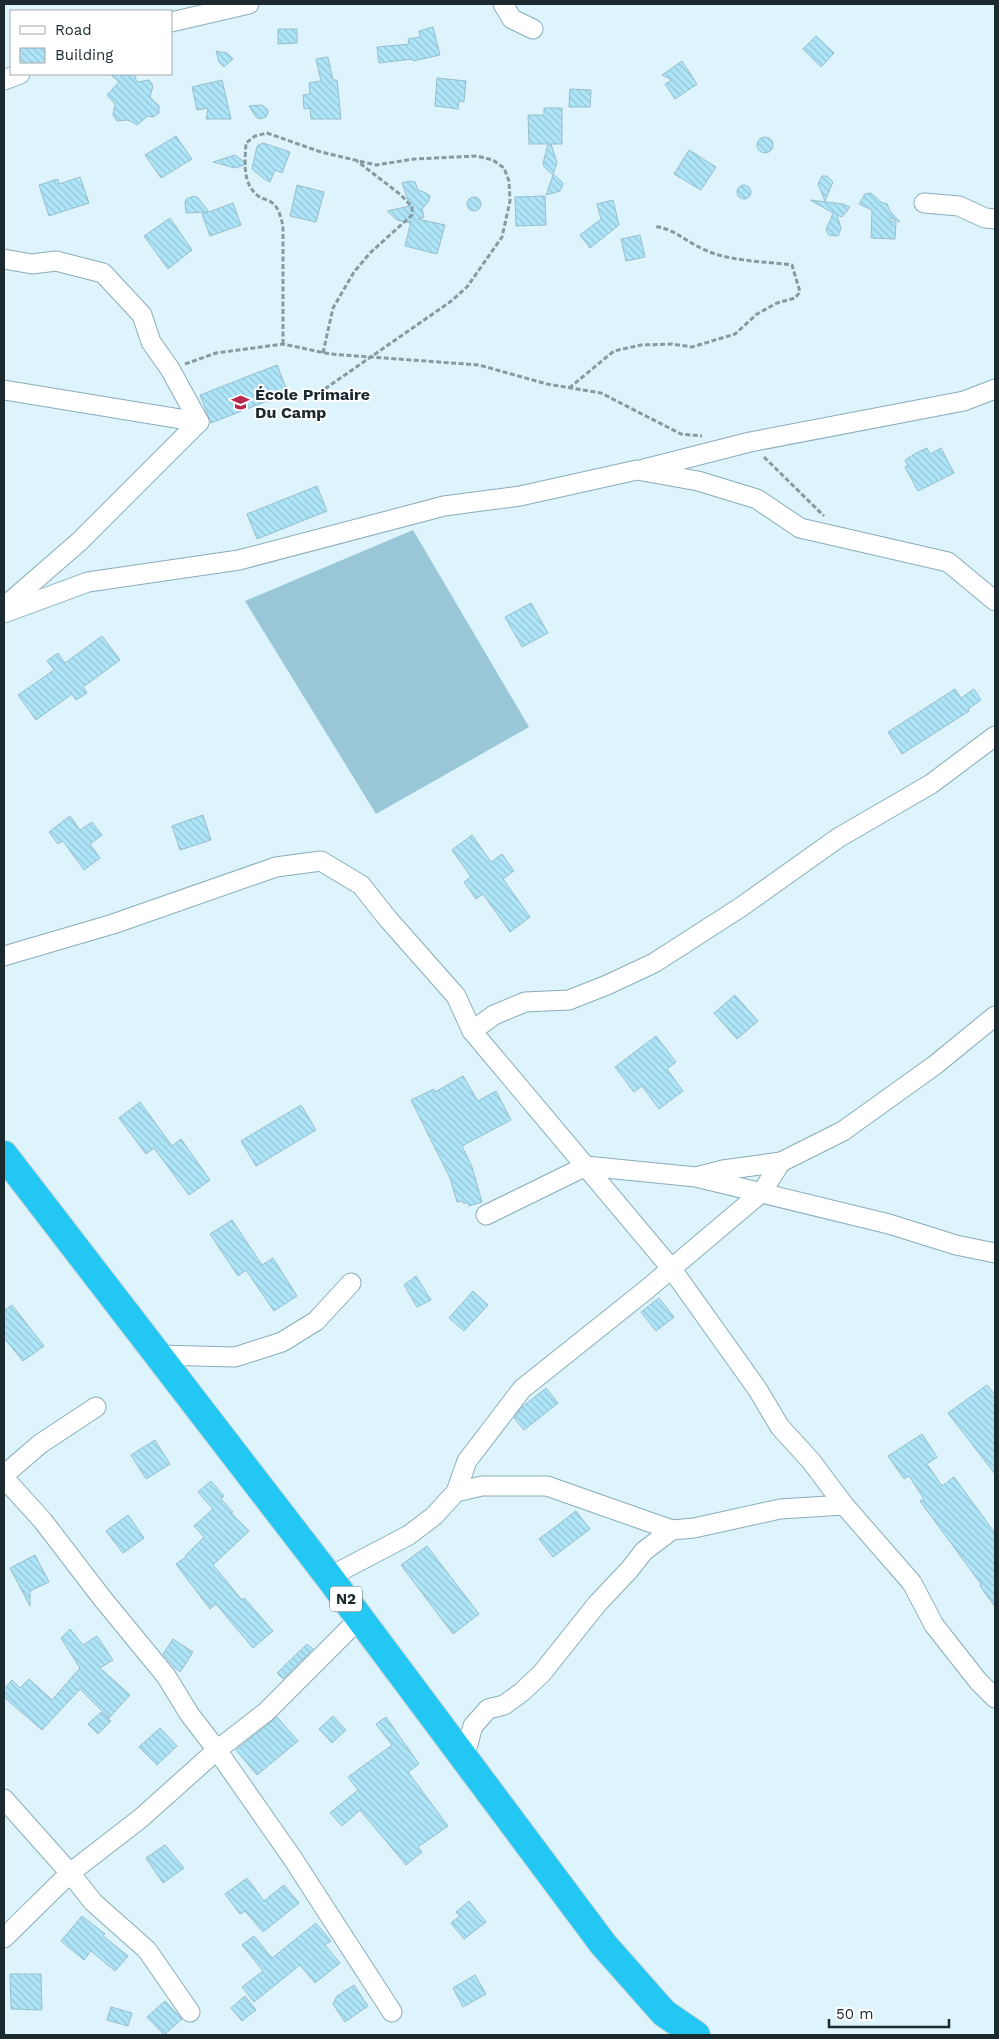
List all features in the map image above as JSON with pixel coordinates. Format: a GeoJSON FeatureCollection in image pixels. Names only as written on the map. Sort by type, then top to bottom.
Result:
{"type":"FeatureCollection","features":[{"type":"Feature","properties":{"kind":"highway","name":"N2"},"geometry":{"type":"LineString","coordinates":[[4,1155],[329,1577],[603,1944],[664,2013],[696,2035]]}},
{"type":"Feature","properties":{"kind":"street"},"geometry":{"type":"LineString","coordinates":[[172,22],[249,4]]}},
{"type":"Feature","properties":{"kind":"street"},"geometry":{"type":"LineString","coordinates":[[503,4],[512,18],[533,30]]}},
{"type":"Feature","properties":{"kind":"street"},"geometry":{"type":"LineString","coordinates":[[4,80],[17,75]]}},
{"type":"Feature","properties":{"kind":"street"},"geometry":{"type":"LineString","coordinates":[[924,203],[959,206],[985,218],[995,219]]}},
{"type":"Feature","properties":{"kind":"street"},"geometry":{"type":"LineString","coordinates":[[4,259],[32,264],[56,261],[103,273],[142,315],[151,342],[170,369],[199,422]]}},
{"type":"Feature","properties":{"kind":"street"},"geometry":{"type":"LineString","coordinates":[[4,613],[88,582],[239,560],[444,506],[520,496],[638,470],[750,442],[920,411],[964,401],[995,389]]}},
{"type":"Feature","properties":{"kind":"street"},"geometry":{"type":"LineString","coordinates":[[4,390],[199,422]]}},
{"type":"Feature","properties":{"kind":"street"},"geometry":{"type":"LineString","coordinates":[[4,607],[80,541],[199,422]]}},
{"type":"Feature","properties":{"kind":"street"},"geometry":{"type":"LineString","coordinates":[[638,470],[698,481],[757,499],[800,528],[948,562],[995,601]]}},
{"type":"Feature","properties":{"kind":"street"},"geometry":{"type":"LineString","coordinates":[[472,1031],[494,1015],[525,1002],[569,1000],[654,963],[741,907],[838,838],[931,784],[995,736]]}},
{"type":"Feature","properties":{"kind":"street"},"geometry":{"type":"LineString","coordinates":[[4,956],[113,924],[276,866],[321,862],[361,886],[456,996],[472,1031],[670,1268],[758,1390],[780,1427],[811,1461],[844,1505],[912,1583],[934,1625],[978,1681],[995,1698]]}},
{"type":"Feature","properties":{"kind":"street"},"geometry":{"type":"LineString","coordinates":[[696,1177],[723,1170],[781,1162],[842,1131],[935,1065],[995,1016]]}},
{"type":"Feature","properties":{"kind":"street"},"geometry":{"type":"LineString","coordinates":[[329,1577],[409,1535],[434,1516],[456,1492],[467,1461],[522,1389],[646,1290],[762,1192],[781,1162]]}},
{"type":"Feature","properties":{"kind":"street"},"geometry":{"type":"LineString","coordinates":[[486,1215],[586,1166],[696,1177],[889,1224],[956,1245],[995,1253]]}},
{"type":"Feature","properties":{"kind":"street"},"geometry":{"type":"LineString","coordinates":[[158,1355],[235,1357],[282,1342],[316,1321],[351,1283]]}},
{"type":"Feature","properties":{"kind":"street"},"geometry":{"type":"LineString","coordinates":[[96,1407],[40,1444],[4,1477],[43,1521],[102,1598],[166,1676],[190,1715],[217,1750],[293,1859],[392,2012]]}},
{"type":"Feature","properties":{"kind":"street"},"geometry":{"type":"LineString","coordinates":[[456,1492],[482,1486],[547,1486],[672,1530],[694,1528],[780,1509],[844,1505]]}},
{"type":"Feature","properties":{"kind":"street"},"geometry":{"type":"LineString","coordinates":[[464,1758],[473,1726],[488,1710],[504,1705],[522,1692],[542,1673],[596,1604],[630,1569],[644,1551],[672,1530]]}},
{"type":"Feature","properties":{"kind":"street"},"geometry":{"type":"LineString","coordinates":[[4,1938],[70,1873],[141,1818],[217,1750],[266,1712],[360,1618]]}},
{"type":"Feature","properties":{"kind":"street"},"geometry":{"type":"LineString","coordinates":[[4,1799],[70,1873],[93,1902],[147,1950],[190,2012]]}},
{"type":"Feature","properties":{"kind":"path"},"geometry":{"type":"LineString","coordinates":[[283,344],[283,226],[278,210],[272,202],[259,197],[248,182],[245,168],[246,143],[255,136],[267,133],[321,152],[376,165],[414,159],[477,156],[494,160],[504,168],[509,181],[510,201],[502,237],[467,287],[450,302],[316,395]]}},
{"type":"Feature","properties":{"kind":"path"},"geometry":{"type":"LineString","coordinates":[[323,353],[332,308],[354,272],[370,253],[412,215],[412,207],[401,194],[354,160]]}},
{"type":"Feature","properties":{"kind":"path"},"geometry":{"type":"LineString","coordinates":[[569,388],[614,351],[642,345],[672,344],[692,347],[735,334],[758,314],[777,303],[796,298],[800,292],[792,265],[726,257],[703,249],[669,228],[654,226]]}},
{"type":"Feature","properties":{"kind":"path"},"geometry":{"type":"LineString","coordinates":[[170,369],[216,353],[283,344],[323,353],[479,365],[547,384],[601,393],[681,434],[711,437]]}},
{"type":"Feature","properties":{"kind":"path"},"geometry":{"type":"LineString","coordinates":[[750,442],[845,537]]}},
{"type":"Feature","properties":{"kind":"shaded area"},"geometry":{"type":"Polygon","coordinates":[[[413,530],[529,727],[376,814],[245,601],[413,530]]]}},
{"type":"Feature","properties":{"kind":"building"},"geometry":{"type":"Polygon","coordinates":[[[433,27],[440,55],[413,61],[413,59],[379,63],[377,47],[409,44],[408,39],[420,37],[419,31],[433,27]]]}},
{"type":"Feature","properties":{"kind":"building"},"geometry":{"type":"Polygon","coordinates":[[[278,29],[297,29],[297,43],[278,44],[278,29]]]}},
{"type":"Feature","properties":{"kind":"building"},"geometry":{"type":"Polygon","coordinates":[[[816,36],[834,53],[821,67],[803,49],[816,36]]]}},
{"type":"Feature","properties":{"kind":"building"},"geometry":{"type":"Polygon","coordinates":[[[216,51],[227,53],[233,59],[224,67],[219,62],[216,51]]]}},
{"type":"Feature","properties":{"kind":"building"},"geometry":{"type":"Polygon","coordinates":[[[328,57],[333,80],[337,80],[341,119],[311,119],[310,108],[304,109],[303,95],[310,94],[309,83],[321,81],[316,59],[328,57]]]}},
{"type":"Feature","properties":{"kind":"building"},"geometry":{"type":"Polygon","coordinates":[[[682,61],[697,84],[675,99],[665,84],[672,80],[662,75],[682,61]]]}},
{"type":"Feature","properties":{"kind":"building"},"geometry":{"type":"Polygon","coordinates":[[[111,75],[134,75],[137,82],[149,80],[153,86],[150,97],[159,106],[159,113],[153,117],[148,116],[137,125],[128,120],[117,121],[113,115],[115,104],[107,95],[119,82],[111,75]]]}},
{"type":"Feature","properties":{"kind":"building"},"geometry":{"type":"Polygon","coordinates":[[[437,78],[466,81],[464,102],[459,101],[458,109],[435,106],[437,78]]]}},
{"type":"Feature","properties":{"kind":"building"},"geometry":{"type":"Polygon","coordinates":[[[222,80],[231,119],[206,119],[208,108],[197,110],[192,87],[222,80]]]}},
{"type":"Feature","properties":{"kind":"building"},"geometry":{"type":"Polygon","coordinates":[[[570,89],[591,90],[590,107],[569,107],[570,89]]]}},
{"type":"Feature","properties":{"kind":"building"},"geometry":{"type":"Polygon","coordinates":[[[262,105],[268,110],[268,113],[266,117],[259,119],[249,106],[262,105]]]}},
{"type":"Feature","properties":{"kind":"building"},"geometry":{"type":"Polygon","coordinates":[[[544,108],[562,108],[562,144],[551,144],[557,163],[553,174],[563,185],[560,191],[546,195],[553,175],[544,167],[543,163],[548,144],[529,144],[528,115],[544,115],[544,108]]]}},
{"type":"Feature","properties":{"kind":"building"},"geometry":{"type":"Polygon","coordinates":[[[176,136],[192,159],[161,178],[145,155],[176,136]]]}},
{"type":"Feature","properties":{"kind":"building"},"geometry":{"type":"Polygon","coordinates":[[[765,137],[773,145],[765,153],[757,145],[765,137]]]}},
{"type":"Feature","properties":{"kind":"building"},"geometry":{"type":"Polygon","coordinates":[[[263,143],[290,152],[282,173],[275,170],[270,182],[252,169],[257,146],[263,143]]]}},
{"type":"Feature","properties":{"kind":"building"},"geometry":{"type":"Polygon","coordinates":[[[689,150],[716,167],[701,190],[674,174],[689,150]]]}},
{"type":"Feature","properties":{"kind":"building"},"geometry":{"type":"Polygon","coordinates":[[[235,155],[247,164],[235,168],[213,162],[235,155]]]}},
{"type":"Feature","properties":{"kind":"building"},"geometry":{"type":"Polygon","coordinates":[[[822,176],[827,176],[833,182],[825,201],[818,184],[822,176]]]}},
{"type":"Feature","properties":{"kind":"building"},"geometry":{"type":"Polygon","coordinates":[[[80,177],[89,203],[49,216],[39,185],[58,179],[59,184],[80,177]]]}},
{"type":"Feature","properties":{"kind":"building"},"geometry":{"type":"Polygon","coordinates":[[[415,182],[418,190],[430,196],[429,201],[422,209],[424,217],[418,219],[445,225],[437,254],[405,246],[411,221],[410,223],[397,220],[387,211],[410,206],[402,183],[415,182]]]}},
{"type":"Feature","properties":{"kind":"building"},"geometry":{"type":"Polygon","coordinates":[[[297,185],[324,192],[316,222],[290,216],[297,185]]]}},
{"type":"Feature","properties":{"kind":"building"},"geometry":{"type":"Polygon","coordinates":[[[741,185],[747,185],[751,192],[747,199],[741,199],[737,195],[737,189],[741,185]]]}},
{"type":"Feature","properties":{"kind":"building"},"geometry":{"type":"Polygon","coordinates":[[[871,193],[881,202],[887,204],[890,211],[900,222],[890,218],[890,221],[896,222],[895,239],[871,238],[872,210],[859,204],[865,194],[871,193]]]}},
{"type":"Feature","properties":{"kind":"building"},"geometry":{"type":"Polygon","coordinates":[[[194,196],[198,198],[209,212],[233,203],[241,225],[210,236],[202,214],[208,212],[186,213],[186,199],[194,196]]]}},
{"type":"Feature","properties":{"kind":"building"},"geometry":{"type":"Polygon","coordinates":[[[545,196],[546,225],[516,226],[515,197],[545,196]]]}},
{"type":"Feature","properties":{"kind":"building"},"geometry":{"type":"Polygon","coordinates":[[[474,197],[479,199],[481,204],[479,209],[474,211],[469,209],[467,204],[469,199],[474,197]]]}},
{"type":"Feature","properties":{"kind":"building"},"geometry":{"type":"Polygon","coordinates":[[[613,200],[619,225],[590,248],[580,235],[601,219],[597,204],[613,200]]]}},
{"type":"Feature","properties":{"kind":"building"},"geometry":{"type":"Polygon","coordinates":[[[810,200],[843,204],[850,207],[842,217],[837,215],[841,228],[838,236],[829,235],[826,230],[833,213],[810,200]]]}},
{"type":"Feature","properties":{"kind":"building"},"geometry":{"type":"Polygon","coordinates":[[[170,218],[192,250],[168,269],[144,236],[170,218]]]}},
{"type":"Feature","properties":{"kind":"building"},"geometry":{"type":"Polygon","coordinates":[[[640,235],[645,257],[626,261],[621,239],[640,235]]]}},
{"type":"Feature","properties":{"kind":"building"},"geometry":{"type":"Polygon","coordinates":[[[277,365],[288,393],[211,423],[200,395],[277,365]]]}},
{"type":"Feature","properties":{"kind":"building"},"geometry":{"type":"Polygon","coordinates":[[[927,448],[930,454],[941,448],[954,473],[918,491],[905,467],[908,466],[905,460],[927,448]]]}},
{"type":"Feature","properties":{"kind":"building"},"geometry":{"type":"Polygon","coordinates":[[[317,486],[327,511],[257,539],[247,514],[317,486]]]}},
{"type":"Feature","properties":{"kind":"building"},"geometry":{"type":"Polygon","coordinates":[[[531,603],[548,633],[522,647],[505,617],[531,603]]]}},
{"type":"Feature","properties":{"kind":"building"},"geometry":{"type":"Polygon","coordinates":[[[102,636],[120,660],[83,687],[87,693],[76,700],[72,694],[36,720],[18,695],[54,670],[47,661],[58,653],[65,663],[102,636]]]}},
{"type":"Feature","properties":{"kind":"building"},"geometry":{"type":"Polygon","coordinates":[[[955,689],[961,698],[974,689],[981,700],[968,709],[969,711],[902,754],[888,732],[955,689]]]}},
{"type":"Feature","properties":{"kind":"building"},"geometry":{"type":"Polygon","coordinates":[[[203,815],[211,840],[180,850],[172,826],[203,815]]]}},
{"type":"Feature","properties":{"kind":"building"},"geometry":{"type":"Polygon","coordinates":[[[70,816],[80,830],[92,822],[102,835],[90,844],[100,858],[84,870],[63,841],[58,844],[49,832],[70,816]]]}},
{"type":"Feature","properties":{"kind":"building"},"geometry":{"type":"Polygon","coordinates":[[[472,835],[491,862],[502,854],[514,871],[503,879],[530,917],[510,932],[483,894],[476,899],[464,882],[471,877],[452,850],[472,835]]]}},
{"type":"Feature","properties":{"kind":"building"},"geometry":{"type":"Polygon","coordinates":[[[735,995],[758,1021],[737,1039],[714,1013],[735,995]]]}},
{"type":"Feature","properties":{"kind":"building"},"geometry":{"type":"Polygon","coordinates":[[[656,1036],[676,1062],[667,1069],[683,1091],[659,1109],[642,1086],[634,1092],[615,1067],[656,1036]]]}},
{"type":"Feature","properties":{"kind":"building"},"geometry":{"type":"Polygon","coordinates":[[[463,1076],[478,1101],[496,1091],[511,1120],[462,1146],[472,1167],[482,1202],[469,1206],[468,1202],[464,1204],[463,1201],[457,1202],[450,1178],[411,1100],[434,1089],[435,1092],[463,1076]]]}},
{"type":"Feature","properties":{"kind":"building"},"geometry":{"type":"Polygon","coordinates":[[[140,1102],[172,1146],[181,1139],[210,1180],[189,1195],[154,1148],[146,1154],[119,1118],[140,1102]]]}},
{"type":"Feature","properties":{"kind":"building"},"geometry":{"type":"Polygon","coordinates":[[[301,1105],[316,1130],[256,1166],[241,1141],[301,1105]]]}},
{"type":"Feature","properties":{"kind":"building"},"geometry":{"type":"Polygon","coordinates":[[[232,1220],[262,1265],[273,1258],[297,1296],[274,1311],[246,1270],[238,1276],[210,1234],[232,1220]]]}},
{"type":"Feature","properties":{"kind":"building"},"geometry":{"type":"Polygon","coordinates":[[[416,1276],[431,1300],[417,1307],[404,1285],[416,1276]]]}},
{"type":"Feature","properties":{"kind":"building"},"geometry":{"type":"Polygon","coordinates":[[[473,1291],[488,1305],[464,1331],[449,1318],[473,1291]]]}},
{"type":"Feature","properties":{"kind":"building"},"geometry":{"type":"Polygon","coordinates":[[[659,1298],[674,1317],[656,1331],[641,1312],[659,1298]]]}},
{"type":"Feature","properties":{"kind":"building"},"geometry":{"type":"Polygon","coordinates":[[[12,1305],[44,1346],[23,1361],[4,1338],[4,1311],[12,1305]]]}},
{"type":"Feature","properties":{"kind":"building"},"geometry":{"type":"Polygon","coordinates":[[[987,1385],[995,1395],[995,1474],[948,1413],[987,1385]]]}},
{"type":"Feature","properties":{"kind":"building"},"geometry":{"type":"Polygon","coordinates":[[[546,1388],[558,1403],[524,1430],[514,1418],[522,1407],[546,1388]]]}},
{"type":"Feature","properties":{"kind":"building"},"geometry":{"type":"Polygon","coordinates":[[[922,1434],[937,1457],[927,1464],[942,1486],[954,1477],[995,1533],[995,1607],[980,1586],[981,1584],[920,1501],[924,1499],[909,1476],[904,1479],[888,1456],[922,1434]]]}},
{"type":"Feature","properties":{"kind":"building"},"geometry":{"type":"Polygon","coordinates":[[[155,1440],[170,1464],[146,1479],[131,1455],[155,1440]]]}},
{"type":"Feature","properties":{"kind":"building"},"geometry":{"type":"Polygon","coordinates":[[[211,1481],[224,1496],[221,1499],[233,1512],[231,1513],[249,1531],[213,1565],[242,1600],[244,1598],[273,1631],[253,1648],[216,1604],[210,1609],[176,1564],[186,1557],[204,1537],[194,1526],[213,1509],[198,1492],[211,1481]]]}},
{"type":"Feature","properties":{"kind":"building"},"geometry":{"type":"Polygon","coordinates":[[[576,1511],[590,1529],[553,1557],[539,1539],[576,1511]]]}},
{"type":"Feature","properties":{"kind":"building"},"geometry":{"type":"Polygon","coordinates":[[[128,1515],[144,1538],[123,1553],[106,1531],[128,1515]]]}},
{"type":"Feature","properties":{"kind":"building"},"geometry":{"type":"Polygon","coordinates":[[[427,1546],[479,1614],[453,1634],[401,1565],[427,1546]]]}},
{"type":"Feature","properties":{"kind":"building"},"geometry":{"type":"Polygon","coordinates":[[[35,1555],[49,1582],[30,1591],[30,1606],[10,1568],[35,1555]]]}},
{"type":"Feature","properties":{"kind":"building"},"geometry":{"type":"Polygon","coordinates":[[[70,1629],[83,1645],[97,1636],[113,1660],[100,1668],[130,1695],[109,1718],[80,1689],[42,1730],[4,1697],[4,1689],[12,1680],[20,1688],[29,1679],[52,1700],[80,1668],[61,1638],[70,1629]]]}},
{"type":"Feature","properties":{"kind":"building"},"geometry":{"type":"Polygon","coordinates":[[[173,1639],[193,1652],[180,1672],[163,1654],[173,1639]]]}},
{"type":"Feature","properties":{"kind":"building"},"geometry":{"type":"Polygon","coordinates":[[[307,1644],[313,1649],[283,1679],[277,1673],[307,1644]]]}},
{"type":"Feature","properties":{"kind":"building"},"geometry":{"type":"Polygon","coordinates":[[[101,1712],[111,1721],[98,1734],[88,1724],[101,1712]]]}},
{"type":"Feature","properties":{"kind":"building"},"geometry":{"type":"Polygon","coordinates":[[[333,1716],[346,1730],[332,1743],[319,1729],[333,1716]]]}},
{"type":"Feature","properties":{"kind":"building"},"geometry":{"type":"Polygon","coordinates":[[[277,1717],[298,1741],[257,1775],[236,1750],[277,1717]]]}},
{"type":"Feature","properties":{"kind":"building"},"geometry":{"type":"Polygon","coordinates":[[[386,1717],[419,1764],[408,1772],[448,1826],[418,1847],[422,1852],[406,1865],[360,1810],[342,1826],[330,1813],[358,1790],[348,1777],[392,1745],[376,1724],[386,1717]]]}},
{"type":"Feature","properties":{"kind":"building"},"geometry":{"type":"Polygon","coordinates":[[[160,1728],[177,1746],[157,1765],[139,1747],[160,1728]]]}},
{"type":"Feature","properties":{"kind":"building"},"geometry":{"type":"Polygon","coordinates":[[[165,1845],[184,1868],[163,1883],[146,1858],[165,1845]]]}},
{"type":"Feature","properties":{"kind":"building"},"geometry":{"type":"Polygon","coordinates":[[[247,1878],[264,1901],[284,1885],[299,1903],[263,1932],[245,1911],[240,1914],[225,1894],[247,1878]]]}},
{"type":"Feature","properties":{"kind":"building"},"geometry":{"type":"Polygon","coordinates":[[[469,1901],[486,1922],[464,1939],[451,1923],[460,1916],[456,1912],[469,1901]]]}},
{"type":"Feature","properties":{"kind":"building"},"geometry":{"type":"Polygon","coordinates":[[[82,1916],[105,1934],[103,1936],[128,1956],[115,1971],[91,1951],[84,1960],[61,1941],[82,1916]]]}},
{"type":"Feature","properties":{"kind":"building"},"geometry":{"type":"Polygon","coordinates":[[[316,1923],[331,1941],[325,1945],[340,1963],[315,1983],[300,1965],[254,2002],[242,1987],[263,1971],[242,1945],[254,1936],[272,1958],[316,1923]]]}},
{"type":"Feature","properties":{"kind":"building"},"geometry":{"type":"Polygon","coordinates":[[[10,1974],[41,1974],[42,2010],[11,2009],[10,1974]]]}},
{"type":"Feature","properties":{"kind":"building"},"geometry":{"type":"Polygon","coordinates":[[[475,1975],[486,1994],[463,2007],[453,1988],[475,1975]]]}},
{"type":"Feature","properties":{"kind":"building"},"geometry":{"type":"Polygon","coordinates":[[[354,1985],[368,2006],[345,2022],[333,2004],[337,1996],[354,1985]]]}},
{"type":"Feature","properties":{"kind":"building"},"geometry":{"type":"Polygon","coordinates":[[[245,1996],[256,2010],[242,2021],[231,2008],[245,1996]]]}},
{"type":"Feature","properties":{"kind":"building"},"geometry":{"type":"Polygon","coordinates":[[[165,2001],[182,2019],[164,2035],[147,2017],[165,2001]]]}},
{"type":"Feature","properties":{"kind":"building"},"geometry":{"type":"Polygon","coordinates":[[[111,2007],[132,2013],[128,2026],[107,2020],[111,2007]]]}},
{"type":"Feature","properties":{"kind":"place","name":"École Primaire Du Camp"},"geometry":{"type":"Point","coordinates":[241,403]}}]}
